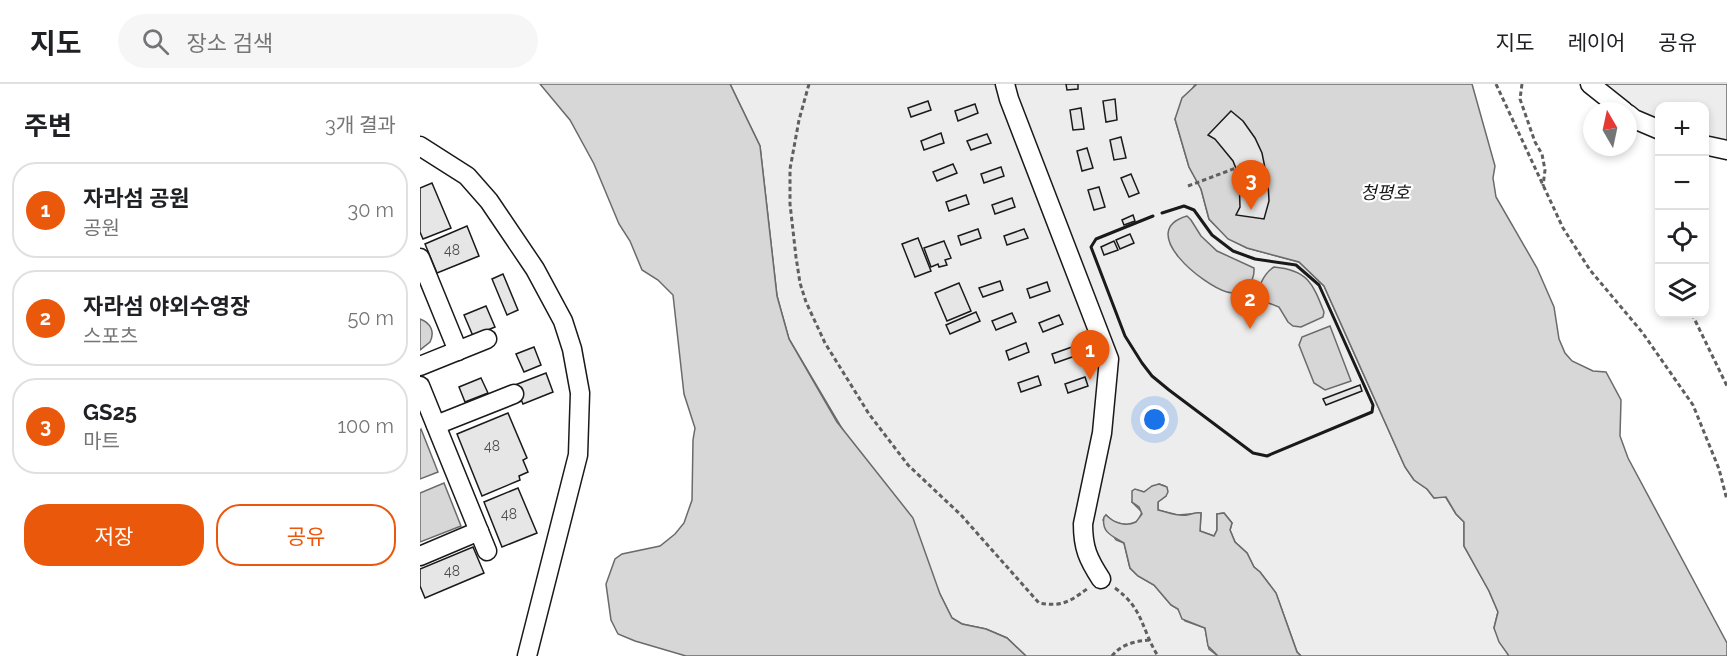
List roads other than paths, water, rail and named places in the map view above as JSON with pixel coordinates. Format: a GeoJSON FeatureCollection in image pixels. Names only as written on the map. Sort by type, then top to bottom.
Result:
{"type":"FeatureCollection","features":[{"type":"Feature","properties":{"kind":"street"},"geometry":{"type":"LineString","coordinates":[[1005,84],[1108,359],[1102,433],[1083,532],[1088,559],[1101,579]]}},
{"type":"Feature","properties":{"kind":"street"},"geometry":{"type":"LineString","coordinates":[[1590,84],[1613,102]]}},
{"type":"Feature","properties":{"kind":"street"},"geometry":{"type":"LineString","coordinates":[[1637,119],[1655,128]]}},
{"type":"Feature","properties":{"kind":"street"},"geometry":{"type":"LineString","coordinates":[[420,146],[466,176],[489,201],[535,269],[563,321],[572,349],[580,393],[578,455],[527,656]]}},
{"type":"Feature","properties":{"kind":"street"},"geometry":{"type":"LineString","coordinates":[[1709,146],[1727,150]]}},
{"type":"Feature","properties":{"kind":"street"},"geometry":{"type":"LineString","coordinates":[[420,258],[458,351]]}},
{"type":"Feature","properties":{"kind":"street"},"geometry":{"type":"LineString","coordinates":[[420,366],[487,339]]}},
{"type":"Feature","properties":{"kind":"street"},"geometry":{"type":"LineString","coordinates":[[420,386],[429,416],[487,551]]}},
{"type":"Feature","properties":{"kind":"street"},"geometry":{"type":"LineString","coordinates":[[429,416],[514,394]]}},
{"type":"Feature","properties":{"kind":"street"},"geometry":{"type":"LineString","coordinates":[[420,556],[479,531]]}},
{"type":"Feature","properties":{"kind":"water"},"geometry":{"type":"Polygon","coordinates":[[[540,84],[730,84],[760,146],[777,296],[789,339],[837,422],[913,518],[940,594],[952,618],[962,624],[986,629],[1007,638],[1026,656],[686,656],[618,634],[611,620],[606,584],[615,559],[622,554],[660,546],[684,523],[692,500],[695,428],[684,394],[673,295],[658,280],[642,270],[630,241],[619,224],[594,164],[570,120],[540,84]]]}},
{"type":"Feature","properties":{"kind":"water","name":"청평호"},"geometry":{"type":"Polygon","coordinates":[[[1197,84],[1472,84],[1495,166],[1493,178],[1496,197],[1537,268],[1554,307],[1559,339],[1565,353],[1572,361],[1593,371],[1606,372],[1621,400],[1620,436],[1628,458],[1727,643],[1727,656],[1509,656],[1499,642],[1494,628],[1498,612],[1464,546],[1464,522],[1456,514],[1446,497],[1434,498],[1427,489],[1414,480],[1405,467],[1324,286],[1299,262],[1247,248],[1228,239],[1209,219],[1201,189],[1189,167],[1175,119],[1182,98],[1197,84]]]}},
{"type":"Feature","properties":{"kind":"water"},"geometry":{"type":"Polygon","coordinates":[[[1187,216],[1201,236],[1217,251],[1254,268],[1252,279],[1246,287],[1233,293],[1217,288],[1204,280],[1179,257],[1171,245],[1168,233],[1173,223],[1187,216]]]}},
{"type":"Feature","properties":{"kind":"water"},"geometry":{"type":"Polygon","coordinates":[[[1274,267],[1295,271],[1308,280],[1320,302],[1324,312],[1323,317],[1301,327],[1293,326],[1279,307],[1258,299],[1262,281],[1274,267]]]}},
{"type":"Feature","properties":{"kind":"water"},"geometry":{"type":"Polygon","coordinates":[[[420,319],[429,325],[432,335],[430,342],[420,350],[420,319]]]}},
{"type":"Feature","properties":{"kind":"water"},"geometry":{"type":"Polygon","coordinates":[[[1330,326],[1351,381],[1325,390],[1314,383],[1299,345],[1302,337],[1330,326]]]}},
{"type":"Feature","properties":{"kind":"water"},"geometry":{"type":"Polygon","coordinates":[[[420,430],[438,472],[420,479],[420,430]]]}},
{"type":"Feature","properties":{"kind":"water"},"geometry":{"type":"Polygon","coordinates":[[[444,483],[461,526],[420,542],[420,493],[444,483]]]}},
{"type":"Feature","properties":{"kind":"water"},"geometry":{"type":"Polygon","coordinates":[[[1159,484],[1167,487],[1168,492],[1158,502],[1158,510],[1180,515],[1201,513],[1200,531],[1214,536],[1217,530],[1217,514],[1224,513],[1232,523],[1230,530],[1235,542],[1247,553],[1254,567],[1276,593],[1297,652],[1301,656],[1218,656],[1208,646],[1205,628],[1182,619],[1178,609],[1171,605],[1154,585],[1138,576],[1130,568],[1124,543],[1106,530],[1104,517],[1106,515],[1124,524],[1136,522],[1142,514],[1139,507],[1132,502],[1132,491],[1135,489],[1144,492],[1159,484]]]}},
{"type":"Feature","properties":{"kind":"place","name":"GS25"},"geometry":{"type":"Point","coordinates":[1251,210]}},
{"type":"Feature","properties":{"kind":"place","name":"자라섬 야외수영장"},"geometry":{"type":"Point","coordinates":[1250,329]}},
{"type":"Feature","properties":{"kind":"place","name":"자라섬 공원"},"geometry":{"type":"Point","coordinates":[1090,380]}}]}
